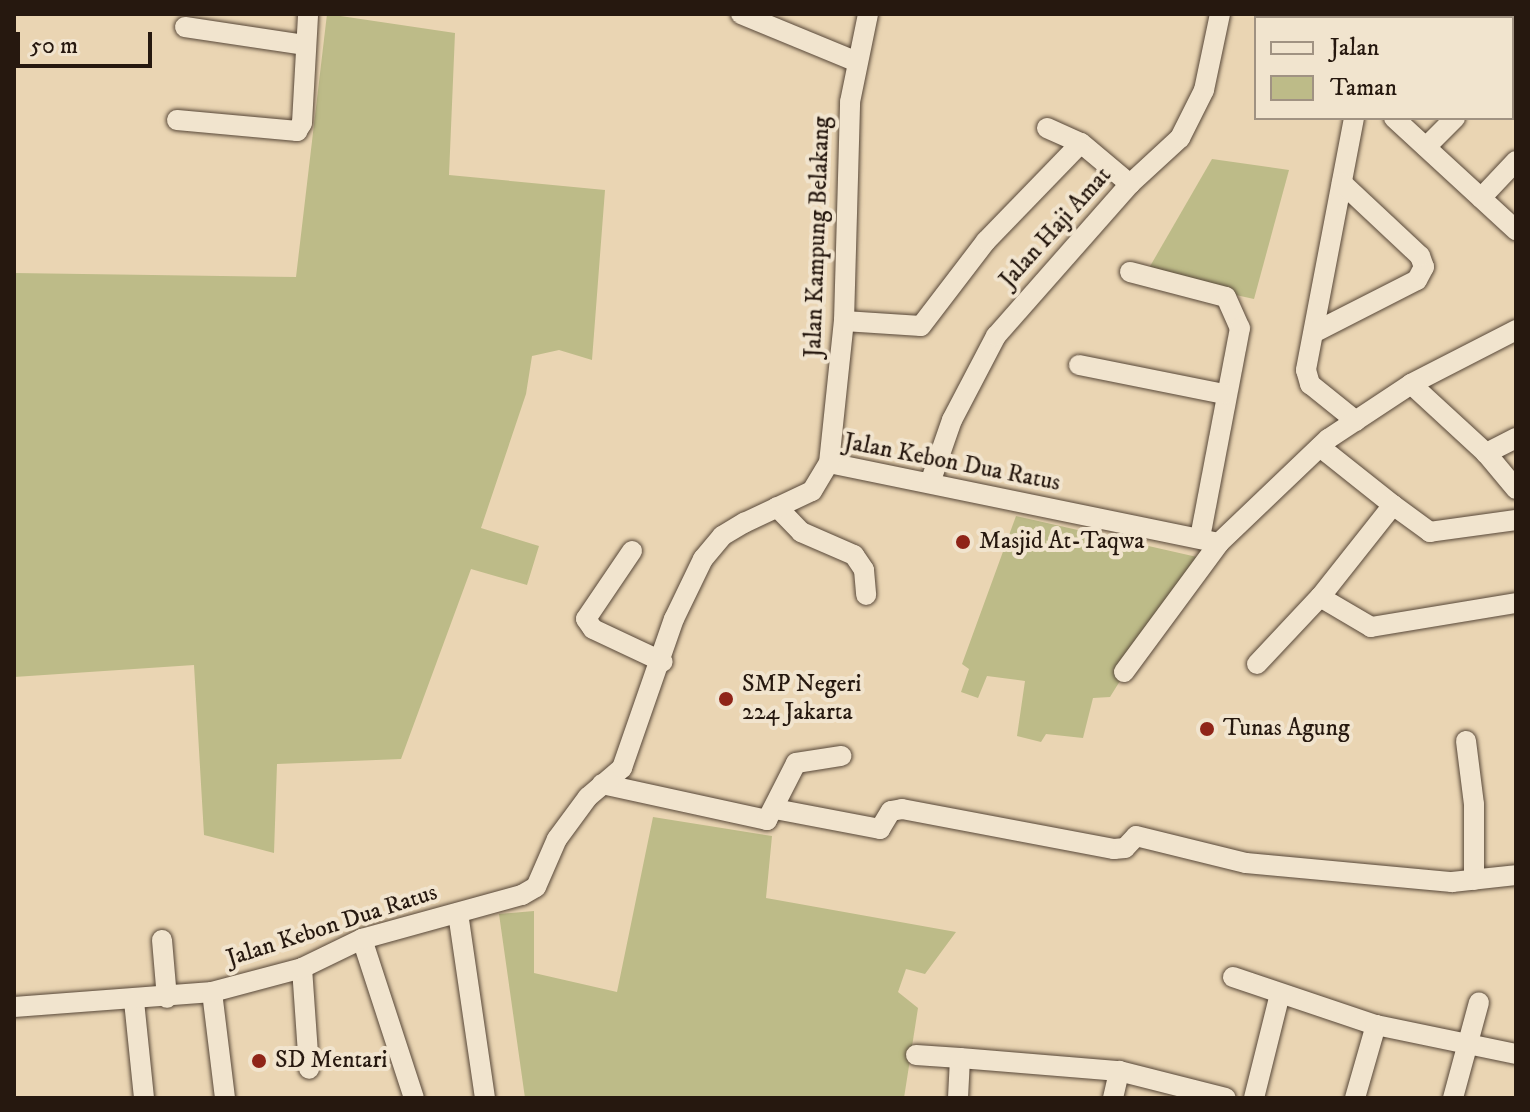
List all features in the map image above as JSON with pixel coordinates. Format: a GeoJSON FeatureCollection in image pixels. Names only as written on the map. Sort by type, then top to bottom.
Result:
{"type":"FeatureCollection","features":[{"type":"Feature","properties":{"kind":"street"},"geometry":{"type":"LineString","coordinates":[[177,120],[297,131],[302,123],[308,14]]}},
{"type":"Feature","properties":{"kind":"street"},"geometry":{"type":"LineString","coordinates":[[741,14],[855,61]]}},
{"type":"Feature","properties":{"kind":"street","name":"Jalan Kampung Belakang"},"geometry":{"type":"LineString","coordinates":[[829,463],[844,321],[845,168],[855,61],[868,14]]}},
{"type":"Feature","properties":{"kind":"street","name":"Jalan Haji Amat"},"geometry":{"type":"LineString","coordinates":[[930,483],[952,420],[996,336],[1128,181],[1159,162],[1192,119],[1210,70],[1220,14]]}},
{"type":"Feature","properties":{"kind":"street"},"geometry":{"type":"LineString","coordinates":[[185,27],[306,45]]}},
{"type":"Feature","properties":{"kind":"street"},"geometry":{"type":"LineString","coordinates":[[1354,120],[1307,379],[1356,421]]}},
{"type":"Feature","properties":{"kind":"street"},"geometry":{"type":"LineString","coordinates":[[1396,120],[1516,230]]}},
{"type":"Feature","properties":{"kind":"street"},"geometry":{"type":"LineString","coordinates":[[1426,147],[1453,120]]}},
{"type":"Feature","properties":{"kind":"street"},"geometry":{"type":"LineString","coordinates":[[1047,128],[1081,143],[1128,181]]}},
{"type":"Feature","properties":{"kind":"street"},"geometry":{"type":"LineString","coordinates":[[844,321],[921,326],[986,241],[1081,143]]}},
{"type":"Feature","properties":{"kind":"street"},"geometry":{"type":"LineString","coordinates":[[1481,198],[1516,161]]}},
{"type":"Feature","properties":{"kind":"street"},"geometry":{"type":"LineString","coordinates":[[1317,331],[1417,280],[1424,267],[1420,256],[1342,183]]}},
{"type":"Feature","properties":{"kind":"street"},"geometry":{"type":"LineString","coordinates":[[1130,272],[1226,297],[1240,328],[1224,394],[1210,540]]}},
{"type":"Feature","properties":{"kind":"street"},"geometry":{"type":"LineString","coordinates":[[1124,672],[1210,540],[1320,447],[1356,421],[1411,384],[1516,330]]}},
{"type":"Feature","properties":{"kind":"street"},"geometry":{"type":"LineString","coordinates":[[1079,365],[1224,394]]}},
{"type":"Feature","properties":{"kind":"street"},"geometry":{"type":"LineString","coordinates":[[1411,384],[1486,453],[1516,489]]}},
{"type":"Feature","properties":{"kind":"street"},"geometry":{"type":"LineString","coordinates":[[1486,453],[1516,438]]}},
{"type":"Feature","properties":{"kind":"street"},"geometry":{"type":"LineString","coordinates":[[1320,447],[1430,532],[1516,520]]}},
{"type":"Feature","properties":{"kind":"street","name":"Jalan Kebon Dua Ratus"},"geometry":{"type":"LineString","coordinates":[[14,1007],[134,1001],[212,992],[302,968],[362,939],[458,913],[536,887],[557,839],[602,784],[622,768],[663,662],[674,619],[703,559],[722,536],[812,491],[829,463],[1210,540]]}},
{"type":"Feature","properties":{"kind":"street"},"geometry":{"type":"LineString","coordinates":[[1257,664],[1320,597],[1393,505]]}},
{"type":"Feature","properties":{"kind":"street"},"geometry":{"type":"LineString","coordinates":[[777,507],[801,532],[854,555],[864,570],[866,595]]}},
{"type":"Feature","properties":{"kind":"street"},"geometry":{"type":"LineString","coordinates":[[632,551],[586,619],[593,629],[663,662]]}},
{"type":"Feature","properties":{"kind":"street"},"geometry":{"type":"LineString","coordinates":[[1320,597],[1371,627],[1516,603]]}},
{"type":"Feature","properties":{"kind":"street"},"geometry":{"type":"LineString","coordinates":[[1466,741],[1474,804],[1474,880]]}},
{"type":"Feature","properties":{"kind":"street"},"geometry":{"type":"LineString","coordinates":[[602,784],[767,820],[796,763],[841,756]]}},
{"type":"Feature","properties":{"kind":"street"},"geometry":{"type":"LineString","coordinates":[[775,809],[880,829],[894,808],[1114,849],[1125,848],[1136,836],[1246,863],[1452,882],[1516,875]]}},
{"type":"Feature","properties":{"kind":"street"},"geometry":{"type":"LineString","coordinates":[[458,913],[485,1098]]}},
{"type":"Feature","properties":{"kind":"street"},"geometry":{"type":"LineString","coordinates":[[362,939],[414,1098]]}},
{"type":"Feature","properties":{"kind":"street"},"geometry":{"type":"LineString","coordinates":[[162,940],[167,998]]}},
{"type":"Feature","properties":{"kind":"street"},"geometry":{"type":"LineString","coordinates":[[302,968],[309,1069]]}},
{"type":"Feature","properties":{"kind":"street"},"geometry":{"type":"LineString","coordinates":[[1233,977],[1376,1025],[1516,1054]]}},
{"type":"Feature","properties":{"kind":"street","name":"Jalan Kebon Dua Ratus"},"geometry":{"type":"LineString","coordinates":[[212,992],[225,1098]]}},
{"type":"Feature","properties":{"kind":"street"},"geometry":{"type":"LineString","coordinates":[[1254,1098],[1280,994]]}},
{"type":"Feature","properties":{"kind":"street"},"geometry":{"type":"LineString","coordinates":[[134,1001],[144,1098]]}},
{"type":"Feature","properties":{"kind":"street"},"geometry":{"type":"LineString","coordinates":[[1453,1098],[1479,1002]]}},
{"type":"Feature","properties":{"kind":"street"},"geometry":{"type":"LineString","coordinates":[[1355,1098],[1376,1025]]}},
{"type":"Feature","properties":{"kind":"street"},"geometry":{"type":"LineString","coordinates":[[916,1055],[1119,1071],[1226,1098]]}},
{"type":"Feature","properties":{"kind":"street"},"geometry":{"type":"LineString","coordinates":[[958,1098],[960,1058]]}},
{"type":"Feature","properties":{"kind":"street"},"geometry":{"type":"LineString","coordinates":[[1113,1098],[1119,1071]]}},
{"type":"Feature","properties":{"kind":"green space"},"geometry":{"type":"Polygon","coordinates":[[[327,14],[455,33],[449,175],[605,190],[592,360],[559,350],[532,356],[526,394],[481,528],[539,546],[527,585],[471,569],[401,759],[277,764],[274,853],[204,835],[194,665],[14,677],[14,273],[296,277],[327,14]]]}},
{"type":"Feature","properties":{"kind":"green space"},"geometry":{"type":"Polygon","coordinates":[[[1212,159],[1289,170],[1254,299],[1145,275],[1212,159]]]}},
{"type":"Feature","properties":{"kind":"green space"},"geometry":{"type":"Polygon","coordinates":[[[1016,516],[1197,557],[1110,697],[1093,698],[1083,738],[1046,734],[1041,742],[1017,736],[1025,681],[987,676],[978,698],[961,692],[969,669],[962,664],[1016,516]]]}},
{"type":"Feature","properties":{"kind":"green space"},"geometry":{"type":"Polygon","coordinates":[[[653,817],[772,836],[766,898],[956,932],[925,974],[906,969],[898,992],[918,1008],[904,1098],[525,1098],[499,914],[534,911],[534,973],[617,992],[653,817]]]}},
{"type":"Feature","properties":{"kind":"place","name":"Masjid At-Taqwa"},"geometry":{"type":"Point","coordinates":[963,542]}},
{"type":"Feature","properties":{"kind":"place","name":"SMP Negeri 224 Jakarta"},"geometry":{"type":"Point","coordinates":[726,699]}},
{"type":"Feature","properties":{"kind":"place","name":"Tunas Agung"},"geometry":{"type":"Point","coordinates":[1207,729]}},
{"type":"Feature","properties":{"kind":"place","name":"SD Mentari"},"geometry":{"type":"Point","coordinates":[259,1061]}}]}
